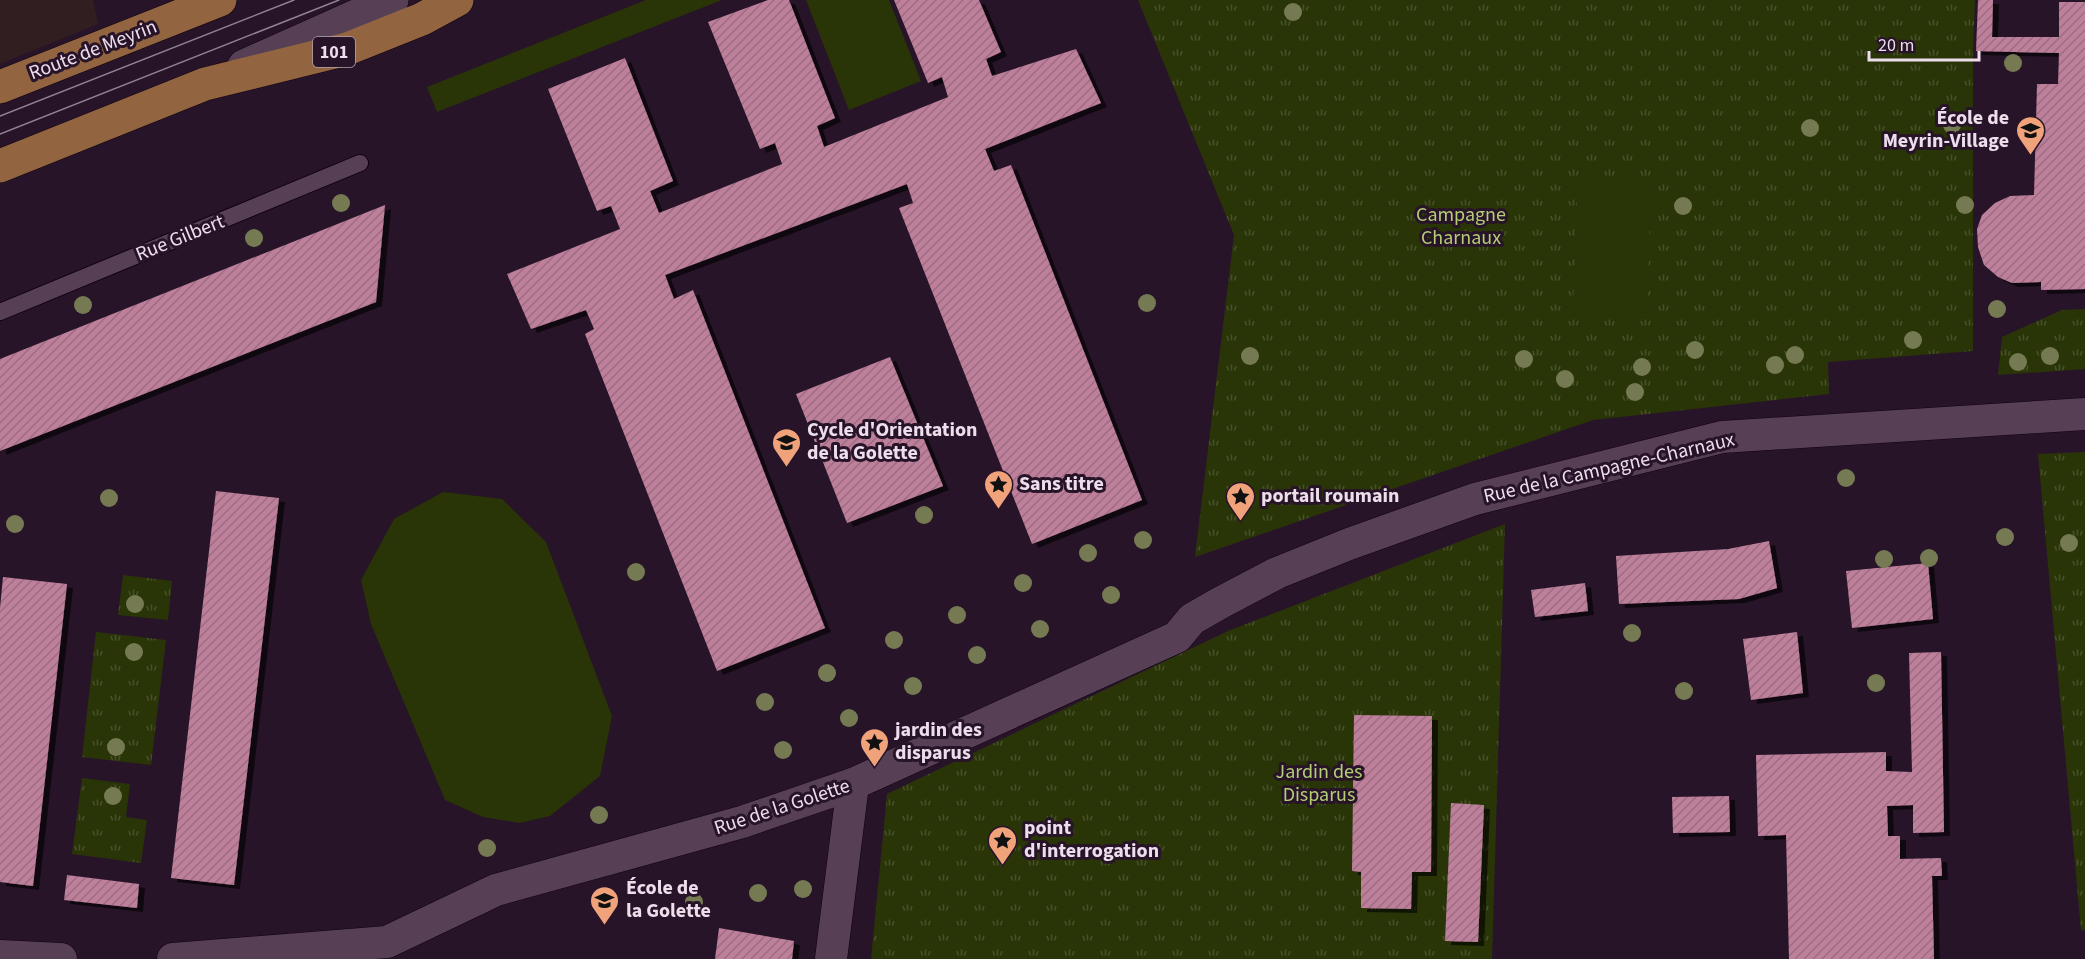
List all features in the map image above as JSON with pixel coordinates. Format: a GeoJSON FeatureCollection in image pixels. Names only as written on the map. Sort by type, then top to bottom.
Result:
{"type":"FeatureCollection","features":[{"type":"Feature","properties":{"kind":"main road","name":"Route de Meyrin"},"geometry":{"type":"LineString","coordinates":[[0,87],[220,0]]}},
{"type":"Feature","properties":{"kind":"main road","name":"101"},"geometry":{"type":"LineString","coordinates":[[0,166],[205,84],[347,49],[422,19],[457,0]]}},
{"type":"Feature","properties":{"kind":"street"},"geometry":{"type":"LineString","coordinates":[[205,84],[392,0]]}},
{"type":"Feature","properties":{"kind":"street","name":"Rue de la Campagne-Charnaux"},"geometry":{"type":"LineString","coordinates":[[1192,619],[1276,573],[1475,499],[1722,437],[2085,414]]}},
{"type":"Feature","properties":{"kind":"street","name":"Rue de la Golette"},"geometry":{"type":"LineString","coordinates":[[173,959],[387,942],[496,890],[742,822],[853,784],[1177,638],[1192,619]]}},
{"type":"Feature","properties":{"kind":"street"},"geometry":{"type":"LineString","coordinates":[[831,959],[853,784]]}},
{"type":"Feature","properties":{"kind":"street"},"geometry":{"type":"LineString","coordinates":[[0,956],[61,959]]}},
{"type":"Feature","properties":{"kind":"lane","name":"Rue Gilbert"},"geometry":{"type":"LineString","coordinates":[[0,312],[360,163]]}},
{"type":"Feature","properties":{"kind":"shaded area"},"geometry":{"type":"Polygon","coordinates":[[[0,0],[93,0],[98,24],[0,64],[0,0]]]}},
{"type":"Feature","properties":{"kind":"green space"},"geometry":{"type":"Polygon","coordinates":[[[646,0],[722,0],[437,112],[427,87],[646,0]]]}},
{"type":"Feature","properties":{"kind":"green space"},"geometry":{"type":"Polygon","coordinates":[[[806,0],[889,0],[921,81],[849,110],[806,0]]]}},
{"type":"Feature","properties":{"kind":"green space","name":"Campagne Charnaux"},"geometry":{"type":"Polygon","coordinates":[[[1138,0],[1975,0],[1973,351],[1828,362],[1829,394],[1593,420],[1195,557],[1234,235],[1138,0]]]}},
{"type":"Feature","properties":{"kind":"green space"},"geometry":{"type":"Polygon","coordinates":[[[1578,179],[1651,182],[1647,313],[1573,310],[1578,179]]]}},
{"type":"Feature","properties":{"kind":"green space"},"geometry":{"type":"Polygon","coordinates":[[[2085,309],[2085,369],[1998,375],[2002,337],[2062,310],[2085,309]]]}},
{"type":"Feature","properties":{"kind":"green space"},"geometry":{"type":"Polygon","coordinates":[[[2085,452],[2085,930],[2081,930],[2038,454],[2085,452]]]}},
{"type":"Feature","properties":{"kind":"green space"},"geometry":{"type":"Polygon","coordinates":[[[443,492],[502,499],[546,542],[612,716],[600,776],[550,816],[520,823],[483,817],[445,800],[371,624],[361,580],[394,519],[443,492]]]}},
{"type":"Feature","properties":{"kind":"green space","name":"Jardin des Disparus"},"geometry":{"type":"Polygon","coordinates":[[[1505,524],[1492,959],[871,959],[887,794],[1228,631],[1505,524]]]}},
{"type":"Feature","properties":{"kind":"green space"},"geometry":{"type":"Polygon","coordinates":[[[123,575],[172,581],[168,620],[118,615],[123,575]]]}},
{"type":"Feature","properties":{"kind":"green space"},"geometry":{"type":"Polygon","coordinates":[[[96,632],[166,640],[151,765],[82,757],[96,632]]]}},
{"type":"Feature","properties":{"kind":"green space"},"geometry":{"type":"Polygon","coordinates":[[[82,778],[130,784],[126,817],[147,820],[141,863],[72,854],[82,778]]]}},
{"type":"Feature","properties":{"kind":"building"},"geometry":{"type":"Polygon","coordinates":[[[768,0],[789,0],[835,118],[817,126],[824,147],[948,97],[942,77],[928,83],[894,0],[979,0],[1001,52],[986,59],[992,76],[1076,49],[1101,103],[985,149],[994,171],[1011,165],[1142,500],[1032,544],[899,208],[913,203],[907,184],[665,275],[674,299],[693,290],[825,628],[717,671],[585,334],[594,329],[586,310],[531,329],[507,274],[620,229],[611,206],[597,211],[548,89],[625,58],[673,181],[650,191],[659,213],[782,164],[775,143],[760,149],[708,22],[768,0]]]}},
{"type":"Feature","properties":{"kind":"building"},"geometry":{"type":"Polygon","coordinates":[[[1978,0],[1993,0],[1992,37],[2059,37],[2059,2],[2085,2],[2085,289],[2041,290],[2041,282],[2012,283],[1998,277],[1984,265],[1978,247],[1977,229],[1982,215],[1995,203],[2010,196],[2034,195],[2037,84],[2058,84],[2059,53],[1976,51],[1978,0]]]}},
{"type":"Feature","properties":{"kind":"building"},"geometry":{"type":"Polygon","coordinates":[[[385,205],[376,302],[0,451],[0,359],[385,205]]]}},
{"type":"Feature","properties":{"kind":"building"},"geometry":{"type":"Polygon","coordinates":[[[890,357],[943,486],[847,523],[796,394],[890,357]]]}},
{"type":"Feature","properties":{"kind":"building"},"geometry":{"type":"Polygon","coordinates":[[[216,491],[279,498],[234,885],[171,878],[216,491]]]}},
{"type":"Feature","properties":{"kind":"building"},"geometry":{"type":"Polygon","coordinates":[[[1769,541],[1777,588],[1739,599],[1619,604],[1616,556],[1728,549],[1769,541]]]}},
{"type":"Feature","properties":{"kind":"building"},"geometry":{"type":"Polygon","coordinates":[[[1928,563],[1933,619],[1852,628],[1846,571],[1928,563]]]}},
{"type":"Feature","properties":{"kind":"building"},"geometry":{"type":"Polygon","coordinates":[[[3,577],[67,584],[33,886],[0,882],[0,608],[3,577]]]}},
{"type":"Feature","properties":{"kind":"building"},"geometry":{"type":"Polygon","coordinates":[[[1585,583],[1588,611],[1535,617],[1531,590],[1585,583]]]}},
{"type":"Feature","properties":{"kind":"building"},"geometry":{"type":"Polygon","coordinates":[[[1797,632],[1803,693],[1751,700],[1743,639],[1797,632]]]}},
{"type":"Feature","properties":{"kind":"building"},"geometry":{"type":"Polygon","coordinates":[[[1941,652],[1944,832],[1913,833],[1913,805],[1887,806],[1888,836],[1900,836],[1900,859],[1941,858],[1942,876],[1932,876],[1934,959],[1789,959],[1786,835],[1758,836],[1756,755],[1886,752],[1886,771],[1912,772],[1909,653],[1941,652]]]}},
{"type":"Feature","properties":{"kind":"building"},"geometry":{"type":"Polygon","coordinates":[[[1354,715],[1432,716],[1431,872],[1412,872],[1411,909],[1361,908],[1361,872],[1352,871],[1354,715]]]}},
{"type":"Feature","properties":{"kind":"building"},"geometry":{"type":"Polygon","coordinates":[[[1729,796],[1730,832],[1673,833],[1672,797],[1729,796]]]}},
{"type":"Feature","properties":{"kind":"building"},"geometry":{"type":"Polygon","coordinates":[[[1451,803],[1484,805],[1478,942],[1445,941],[1451,803]]]}},
{"type":"Feature","properties":{"kind":"building"},"geometry":{"type":"Polygon","coordinates":[[[67,875],[139,884],[137,908],[64,900],[67,875]]]}},
{"type":"Feature","properties":{"kind":"building"},"geometry":{"type":"Polygon","coordinates":[[[719,928],[794,941],[792,959],[715,959],[719,928]]]}},
{"type":"Feature","properties":{"kind":"tram line"},"geometry":{"type":"LineString","coordinates":[[0,116],[294,0]]}},
{"type":"Feature","properties":{"kind":"tram line"},"geometry":{"type":"LineString","coordinates":[[0,134],[339,0]]}},
{"type":"Feature","properties":{"kind":"place","name":"École de Meyrin-Village"},"geometry":{"type":"Point","coordinates":[2030,156]}},
{"type":"Feature","properties":{"kind":"place","name":"Cycle d'Orientation de la Golette"},"geometry":{"type":"Point","coordinates":[786,468]}},
{"type":"Feature","properties":{"kind":"place","name":"Sans titre"},"geometry":{"type":"Point","coordinates":[998,510]}},
{"type":"Feature","properties":{"kind":"place","name":"portail roumain"},"geometry":{"type":"Point","coordinates":[1240,522]}},
{"type":"Feature","properties":{"kind":"place","name":"jardin des disparus"},"geometry":{"type":"Point","coordinates":[874,768]}},
{"type":"Feature","properties":{"kind":"place","name":"point d'interrogation"},"geometry":{"type":"Point","coordinates":[1003,866]}},
{"type":"Feature","properties":{"kind":"place","name":"École de la Golette"},"geometry":{"type":"Point","coordinates":[605,926]}}]}
